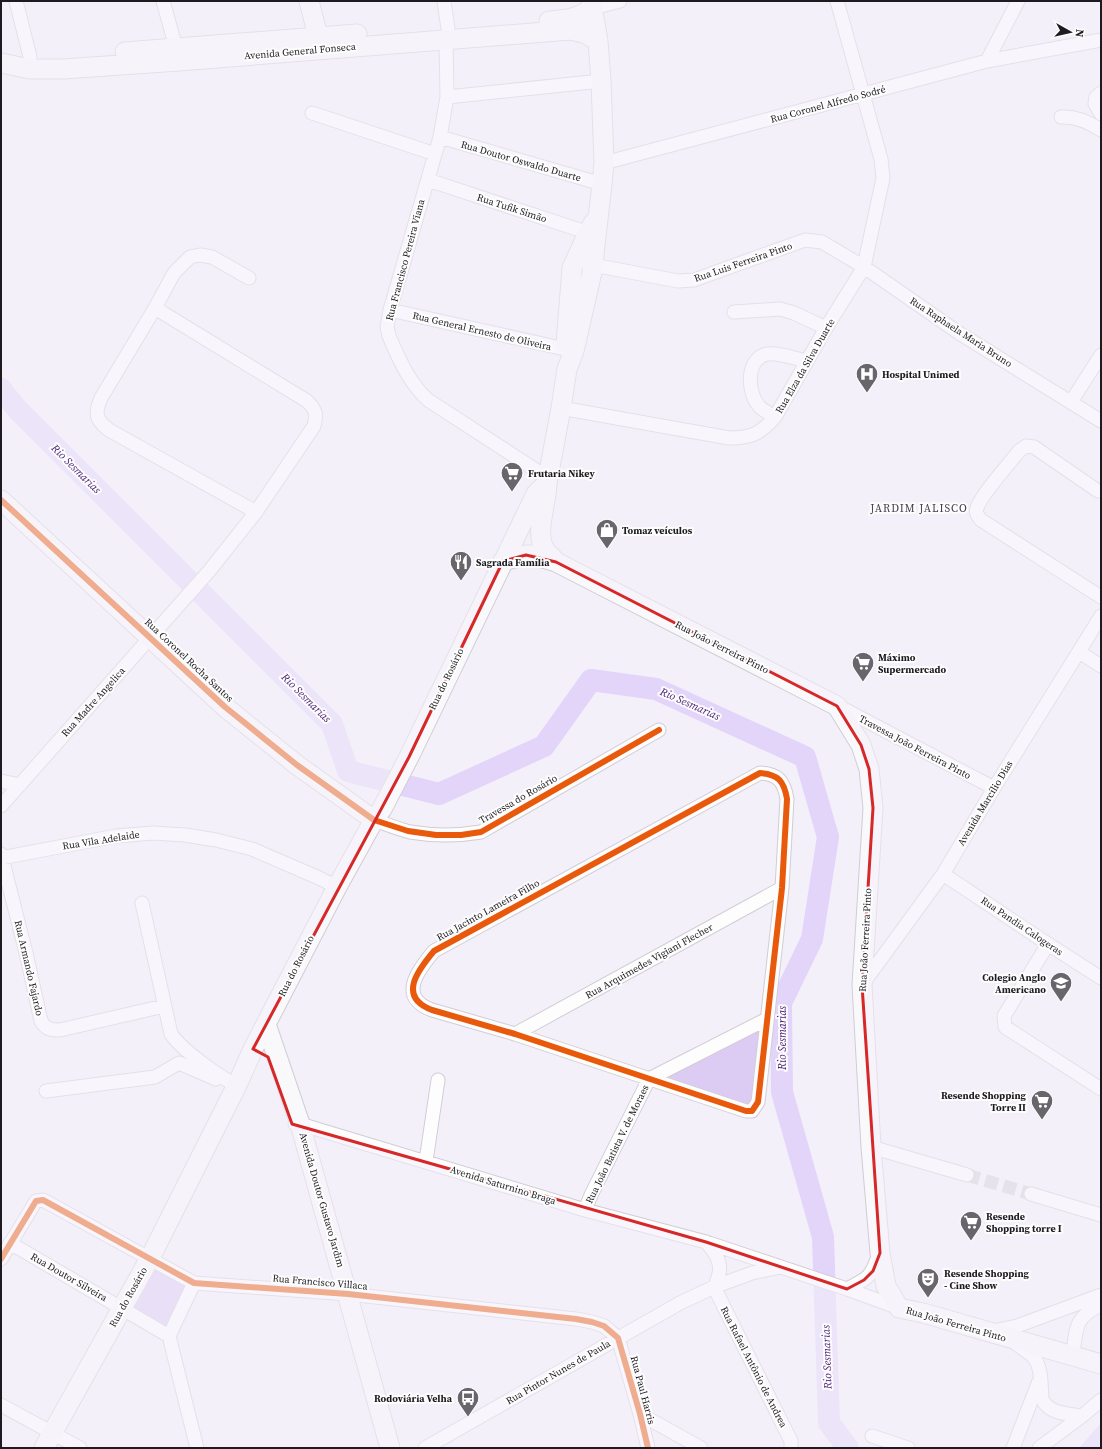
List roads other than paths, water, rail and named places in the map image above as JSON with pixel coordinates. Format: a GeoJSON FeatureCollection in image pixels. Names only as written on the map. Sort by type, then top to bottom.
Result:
{"type":"FeatureCollection","features":[{"type":"Feature","properties":{"kind":"main road"},"geometry":{"type":"LineString","coordinates":[[309,1],[320,43]]}},
{"type":"Feature","properties":{"kind":"main road","name":"Avenida General Fonseca"},"geometry":{"type":"LineString","coordinates":[[447,35],[572,19],[584,14],[592,4]]}},
{"type":"Feature","properties":{"kind":"main road"},"geometry":{"type":"LineString","coordinates":[[570,351],[572,268],[592,234],[599,216],[604,163],[598,41],[592,4]]}},
{"type":"Feature","properties":{"kind":"main road","name":"Avenida General Fonseca"},"geometry":{"type":"LineString","coordinates":[[1,63],[30,63],[71,57],[178,54],[447,35],[570,30],[584,33],[598,41]]}},
{"type":"Feature","properties":{"kind":"main road","name":"Avenida General Fonseca"},"geometry":{"type":"LineString","coordinates":[[1,52],[30,63]]}},
{"type":"Feature","properties":{"kind":"main road"},"geometry":{"type":"LineString","coordinates":[[556,562],[544,548],[540,532],[547,491],[547,480],[570,351],[592,268],[592,234]]}},
{"type":"Feature","properties":{"kind":"main road"},"geometry":{"type":"LineString","coordinates":[[572,268],[583,273],[592,268]]}},
{"type":"Feature","properties":{"kind":"main road","name":"Rua do Rosário"},"geometry":{"type":"LineString","coordinates":[[48,1441],[150,1258],[232,1083],[253,1049],[336,887],[409,756],[536,494],[547,480]]}},
{"type":"Feature","properties":{"kind":"main road","name":"Rua Coronel Rocha Santos"},"geometry":{"type":"LineString","coordinates":[[1,500],[225,707],[297,765],[378,814]]}},
{"type":"Feature","properties":{"kind":"main road"},"geometry":{"type":"LineString","coordinates":[[503,561],[526,555],[532,555],[556,562]]}},
{"type":"Feature","properties":{"kind":"main road","name":"Rua João Ferreira Pinto"},"geometry":{"type":"LineString","coordinates":[[556,562],[837,706],[861,745],[869,769],[873,808],[862,985],[871,1147],[880,1253],[886,1286],[899,1308],[923,1313],[1101,1364]]}},
{"type":"Feature","properties":{"kind":"main road","name":"Avenida Doutor Gustavo Jardim"},"geometry":{"type":"LineString","coordinates":[[266,1024],[296,1124],[343,1294],[390,1448]]}},
{"type":"Feature","properties":{"kind":"main road","name":"Avenida Doutor Gustavo Jardim"},"geometry":{"type":"LineString","coordinates":[[253,1049],[264,1054],[271,1061],[296,1124]]}},
{"type":"Feature","properties":{"kind":"main road","name":"Avenida Doutor Gustavo Jardim"},"geometry":{"type":"LineString","coordinates":[[343,1294],[379,1448]]}},
{"type":"Feature","properties":{"kind":"street"},"geometry":{"type":"LineString","coordinates":[[16,1],[30,63]]}},
{"type":"Feature","properties":{"kind":"street"},"geometry":{"type":"LineString","coordinates":[[163,1],[178,54]]}},
{"type":"Feature","properties":{"kind":"street","name":"Rua Francisco Pereira Viana"},"geometry":{"type":"LineString","coordinates":[[444,1],[447,35],[447,97],[440,137],[390,310],[387,327],[389,336],[413,384],[420,392],[435,404],[547,480]]}},
{"type":"Feature","properties":{"kind":"street"},"geometry":{"type":"LineString","coordinates":[[592,4],[620,1]]}},
{"type":"Feature","properties":{"kind":"street","name":"Rua Elza da Silva Duarte"},"geometry":{"type":"LineString","coordinates":[[561,408],[728,438],[740,438],[757,434],[775,417],[826,328],[864,267],[883,178],[881,159],[837,1]]}},
{"type":"Feature","properties":{"kind":"street"},"geometry":{"type":"LineString","coordinates":[[987,61],[1018,1]]}},
{"type":"Feature","properties":{"kind":"street","name":"Rua Coronel Alfredo Sodré"},"geometry":{"type":"LineString","coordinates":[[604,163],[987,61],[1101,40]]}},
{"type":"Feature","properties":{"kind":"street"},"geometry":{"type":"LineString","coordinates":[[447,97],[601,81]]}},
{"type":"Feature","properties":{"kind":"street"},"geometry":{"type":"LineString","coordinates":[[1101,93],[1096,97],[1095,104],[1101,114]]}},
{"type":"Feature","properties":{"kind":"street"},"geometry":{"type":"LineString","coordinates":[[312,113],[435,154]]}},
{"type":"Feature","properties":{"kind":"street"},"geometry":{"type":"LineString","coordinates":[[1061,117],[1069,117],[1092,123],[1101,130]]}},
{"type":"Feature","properties":{"kind":"street","name":"Rua Doutor Oswaldo Duarte"},"geometry":{"type":"LineString","coordinates":[[440,137],[602,184]]}},
{"type":"Feature","properties":{"kind":"street","name":"Rua Tufik Simão"},"geometry":{"type":"LineString","coordinates":[[428,180],[592,234]]}},
{"type":"Feature","properties":{"kind":"street","name":"Rua Luis Ferreira Pinto"},"geometry":{"type":"LineString","coordinates":[[592,268],[678,281],[694,280],[805,240],[822,242]]}},
{"type":"Feature","properties":{"kind":"street","name":"Rua Raphaela Maria Bruno"},"geometry":{"type":"LineString","coordinates":[[822,242],[864,267],[960,333],[1101,421]]}},
{"type":"Feature","properties":{"kind":"street"},"geometry":{"type":"LineString","coordinates":[[249,278],[212,257],[200,255],[190,257],[174,273],[155,308],[101,398],[97,406],[97,415],[100,423],[109,430],[256,512]]}},
{"type":"Feature","properties":{"kind":"street","name":"Rua Madre Angelica"},"geometry":{"type":"LineString","coordinates":[[1,806],[210,570],[256,512],[314,426],[316,418],[315,409],[307,401],[155,308]]}},
{"type":"Feature","properties":{"kind":"street"},"geometry":{"type":"LineString","coordinates":[[734,312],[780,309],[794,313],[826,328]]}},
{"type":"Feature","properties":{"kind":"street","name":"Rua General Ernesto de Oliveira"},"geometry":{"type":"LineString","coordinates":[[390,310],[570,351]]}},
{"type":"Feature","properties":{"kind":"street"},"geometry":{"type":"LineString","coordinates":[[775,417],[759,406],[751,393],[750,377],[754,363],[761,357],[768,354],[807,361]]}},
{"type":"Feature","properties":{"kind":"street"},"geometry":{"type":"LineString","coordinates":[[1071,402],[1101,355]]}},
{"type":"Feature","properties":{"kind":"street"},"geometry":{"type":"LineString","coordinates":[[1098,491],[1034,447],[1026,446],[1019,451],[981,499],[976,509],[981,520],[1101,597]]}},
{"type":"Feature","properties":{"kind":"street","name":"Avenida Marcílio Dias"},"geometry":{"type":"LineString","coordinates":[[862,985],[943,874],[994,788],[1101,616]]}},
{"type":"Feature","properties":{"kind":"street"},"geometry":{"type":"LineString","coordinates":[[1079,652],[1101,666]]}},
{"type":"Feature","properties":{"kind":"street","name":"Travessa João Ferreira Pinto"},"geometry":{"type":"LineString","coordinates":[[837,706],[994,788]]}},
{"type":"Feature","properties":{"kind":"street","name":"Travessa do Rosário"},"geometry":{"type":"LineString","coordinates":[[378,814],[408,831],[436,835],[461,835],[481,832],[659,730]]}},
{"type":"Feature","properties":{"kind":"street","name":"Rua Jacinto Lameira Filho"},"geometry":{"type":"LineString","coordinates":[[767,1019],[758,1102],[752,1111],[746,1112],[515,1034],[432,1010],[419,1004],[413,994],[414,980],[422,966],[434,951],[760,774],[771,774],[779,779],[786,788],[787,799],[782,888]]}},
{"type":"Feature","properties":{"kind":"street"},"geometry":{"type":"LineString","coordinates":[[1,781],[20,785]]}},
{"type":"Feature","properties":{"kind":"street","name":"Rua Vila Adelaide"},"geometry":{"type":"LineString","coordinates":[[1,856],[116,836],[153,833],[185,835],[216,840],[252,849],[336,887]]}},
{"type":"Feature","properties":{"kind":"street","name":"Rua Armando Fajardo"},"geometry":{"type":"LineString","coordinates":[[1,856],[26,953],[41,1021],[45,1027],[51,1030],[60,1030],[164,1006]]}},
{"type":"Feature","properties":{"kind":"street","name":"Rua Pandia Calogeras"},"geometry":{"type":"LineString","coordinates":[[943,874],[1101,978]]}},
{"type":"Feature","properties":{"kind":"street"},"geometry":{"type":"LineString","coordinates":[[649,1079],[767,1019],[782,888]]}},
{"type":"Feature","properties":{"kind":"street","name":"Rua Arquimedes Vigiani Flecher"},"geometry":{"type":"LineString","coordinates":[[515,1034],[782,888]]}},
{"type":"Feature","properties":{"kind":"street"},"geometry":{"type":"LineString","coordinates":[[142,903],[171,1034],[180,1046],[232,1083]]}},
{"type":"Feature","properties":{"kind":"street"},"geometry":{"type":"LineString","coordinates":[[1048,944],[1004,1016],[1005,1026],[1101,1090]]}},
{"type":"Feature","properties":{"kind":"street"},"geometry":{"type":"LineString","coordinates":[[46,1091],[155,1077],[179,1064],[214,1078],[232,1083]]}},
{"type":"Feature","properties":{"kind":"street","name":"Rua João Batista V. de Moraes"},"geometry":{"type":"LineString","coordinates":[[585,1210],[590,1195],[649,1079]]}},
{"type":"Feature","properties":{"kind":"street"},"geometry":{"type":"LineString","coordinates":[[426,1161],[438,1080]]}},
{"type":"Feature","properties":{"kind":"street","name":"Avenida Saturnino Braga"},"geometry":{"type":"LineString","coordinates":[[296,1124],[426,1161],[585,1210],[706,1242],[843,1287],[899,1308]]}},
{"type":"Feature","properties":{"kind":"street"},"geometry":{"type":"LineString","coordinates":[[871,1147],[967,1175]]}},
{"type":"Feature","properties":{"kind":"street"},"geometry":{"type":"LineString","coordinates":[[1031,1194],[1101,1215]]}},
{"type":"Feature","properties":{"kind":"street","name":"Rua Francisco Villaca"},"geometry":{"type":"LineString","coordinates":[[10,1243],[36,1201],[43,1200],[194,1283],[343,1294],[576,1319],[604,1326],[618,1338]]}},
{"type":"Feature","properties":{"kind":"street"},"geometry":{"type":"LineString","coordinates":[[706,1242],[715,1252],[719,1264],[719,1272],[714,1287]]}},
{"type":"Feature","properties":{"kind":"street"},"geometry":{"type":"LineString","coordinates":[[1,1258],[10,1243]]}},
{"type":"Feature","properties":{"kind":"street","name":"Rua Doutor Silveira"},"geometry":{"type":"LineString","coordinates":[[10,1243],[169,1336]]}},
{"type":"Feature","properties":{"kind":"street"},"geometry":{"type":"LineString","coordinates":[[843,1287],[864,1280],[870,1276],[880,1253]]}},
{"type":"Feature","properties":{"kind":"street","name":"Rua Pintor Nunes de Paula"},"geometry":{"type":"LineString","coordinates":[[425,1448],[618,1338],[714,1287],[752,1273],[786,1268]]}},
{"type":"Feature","properties":{"kind":"street"},"geometry":{"type":"LineString","coordinates":[[194,1283],[169,1336],[197,1448]]}},
{"type":"Feature","properties":{"kind":"street","name":"Rua Rafael Antônio de Andrea"},"geometry":{"type":"LineString","coordinates":[[714,1287],[791,1441],[791,1448]]}},
{"type":"Feature","properties":{"kind":"street"},"geometry":{"type":"LineString","coordinates":[[987,1332],[1017,1326],[1101,1295]]}},
{"type":"Feature","properties":{"kind":"street"},"geometry":{"type":"LineString","coordinates":[[1073,1356],[1077,1327],[1081,1318],[1089,1310],[1101,1305]]}},
{"type":"Feature","properties":{"kind":"street","name":"Rua Paul Harris"},"geometry":{"type":"LineString","coordinates":[[618,1338],[640,1414],[648,1448]]}},
{"type":"Feature","properties":{"kind":"street"},"geometry":{"type":"LineString","coordinates":[[1007,1338],[1034,1358],[1038,1365],[1042,1399],[1045,1404],[1061,1413],[1082,1416]]}},
{"type":"Feature","properties":{"kind":"street"},"geometry":{"type":"LineString","coordinates":[[1013,1448],[1040,1379]]}},
{"type":"Feature","properties":{"kind":"street"},"geometry":{"type":"LineString","coordinates":[[1039,1448],[1101,1400]]}},
{"type":"Feature","properties":{"kind":"street"},"geometry":{"type":"LineString","coordinates":[[1,1405],[48,1441],[80,1448]]}},
{"type":"Feature","properties":{"kind":"street"},"geometry":{"type":"LineString","coordinates":[[640,1414],[701,1448]]}},
{"type":"Feature","properties":{"kind":"street"},"geometry":{"type":"LineString","coordinates":[[872,1436],[908,1448]]}},
{"type":"Feature","properties":{"kind":"waterway","name":"Rio Sesmarias"},"geometry":{"type":"LineString","coordinates":[[1,389],[17,409],[332,724],[348,771],[439,794],[544,746],[591,680],[656,689],[805,757],[828,837],[812,939],[781,1003],[782,1092],[823,1237],[829,1423],[848,1448]]}},
{"type":"Feature","properties":{"kind":"tunnel"},"geometry":{"type":"LineString","coordinates":[[967,1175],[1031,1194]]}},
{"type":"Feature","properties":{"kind":"place","name":"Hospital Unimed"},"geometry":{"type":"Point","coordinates":[867,394]}},
{"type":"Feature","properties":{"kind":"place","name":"Frutaria Nikey"},"geometry":{"type":"Point","coordinates":[512,492]}},
{"type":"Feature","properties":{"kind":"place","name":"Tomaz veículos"},"geometry":{"type":"Point","coordinates":[607,550]}},
{"type":"Feature","properties":{"kind":"place","name":"Sagrada Família"},"geometry":{"type":"Point","coordinates":[461,582]}},
{"type":"Feature","properties":{"kind":"place","name":"Máximo Supermercado"},"geometry":{"type":"Point","coordinates":[863,682]}},
{"type":"Feature","properties":{"kind":"place","name":"Colegio Anglo Americano"},"geometry":{"type":"Point","coordinates":[1061,1002]}},
{"type":"Feature","properties":{"kind":"place","name":"Resende Shopping Torre II"},"geometry":{"type":"Point","coordinates":[1042,1120]}},
{"type":"Feature","properties":{"kind":"place","name":"Resende Shopping torre I"},"geometry":{"type":"Point","coordinates":[971,1242]}},
{"type":"Feature","properties":{"kind":"place","name":"Resende Shopping - Cine Show"},"geometry":{"type":"Point","coordinates":[928,1298]}},
{"type":"Feature","properties":{"kind":"place","name":"Rodoviária Velha"},"geometry":{"type":"Point","coordinates":[468,1418]}},
{"type":"Feature","properties":{"kind":"district","name":"JARDIM JALISCO"},"geometry":{"type":"Point","coordinates":[919,508]}}]}
